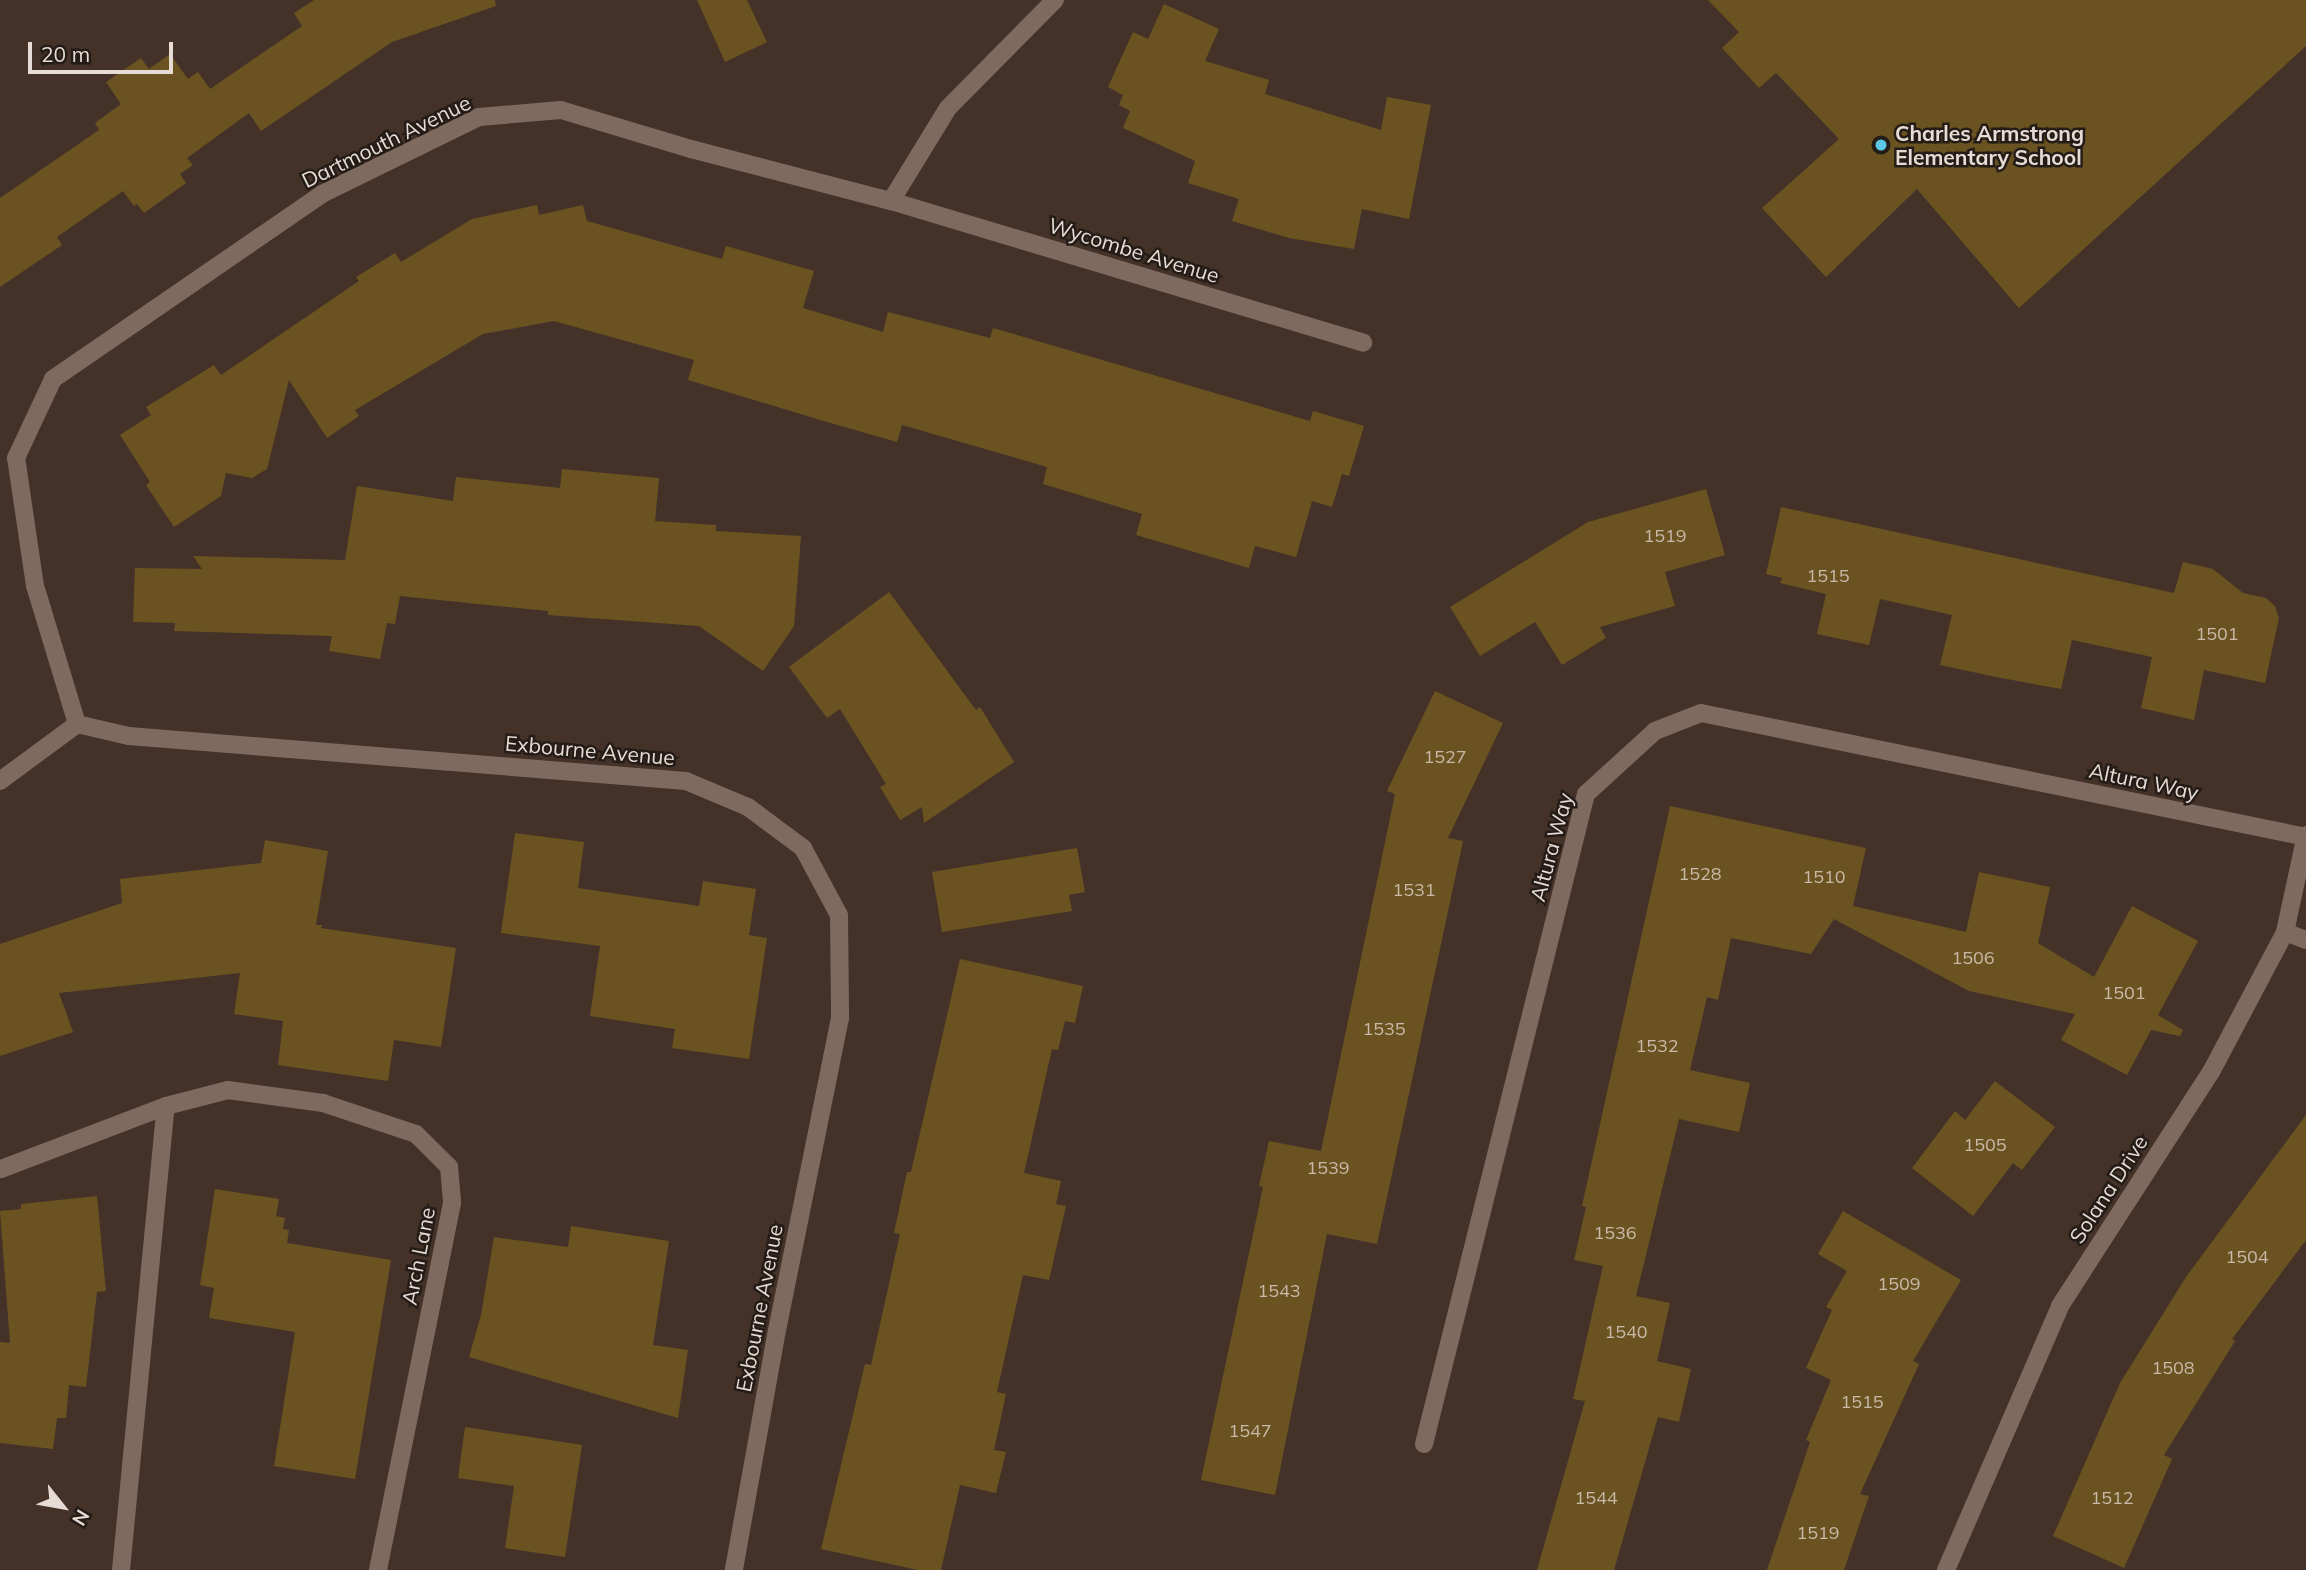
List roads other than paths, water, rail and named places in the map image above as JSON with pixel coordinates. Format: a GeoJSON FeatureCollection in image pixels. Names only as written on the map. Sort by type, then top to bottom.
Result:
{"type":"FeatureCollection","features":[{"type":"Feature","properties":{"kind":"street"},"geometry":{"type":"LineString","coordinates":[[891,201],[948,108],[1055,0]]}},
{"type":"Feature","properties":{"kind":"street","name":"Dartmouth Avenue"},"geometry":{"type":"LineString","coordinates":[[77,724],[35,586],[16,458],[53,379],[322,194],[479,117],[561,110],[691,149],[891,201]]}},
{"type":"Feature","properties":{"kind":"street","name":"Wycombe Avenue"},"geometry":{"type":"LineString","coordinates":[[891,201],[1363,343]]}},
{"type":"Feature","properties":{"kind":"street","name":"Altura Way"},"geometry":{"type":"LineString","coordinates":[[1424,1444],[1586,794],[1655,731],[1700,713],[2306,836]]}},
{"type":"Feature","properties":{"kind":"street"},"geometry":{"type":"LineString","coordinates":[[0,781],[77,724]]}},
{"type":"Feature","properties":{"kind":"street","name":"Exbourne Avenue"},"geometry":{"type":"LineString","coordinates":[[77,724],[129,736],[686,781],[748,807],[803,848],[839,915],[840,1018],[777,1330],[734,1570]]}},
{"type":"Feature","properties":{"kind":"street","name":"Solana Drive"},"geometry":{"type":"LineString","coordinates":[[1946,1570],[2060,1306],[2211,1072],[2285,932],[2306,836]]}},
{"type":"Feature","properties":{"kind":"street"},"geometry":{"type":"LineString","coordinates":[[2285,932],[2306,940]]}},
{"type":"Feature","properties":{"kind":"street","name":"Arch Lane"},"geometry":{"type":"LineString","coordinates":[[1,1169],[166,1106],[229,1090],[323,1103],[416,1134],[449,1167],[452,1203],[378,1570]]}},
{"type":"Feature","properties":{"kind":"street"},"geometry":{"type":"LineString","coordinates":[[121,1570],[166,1106]]}},
{"type":"Feature","properties":{"kind":"place","name":"Charles Armstrong Elementary School"},"geometry":{"type":"Point","coordinates":[1881,145]}}]}
